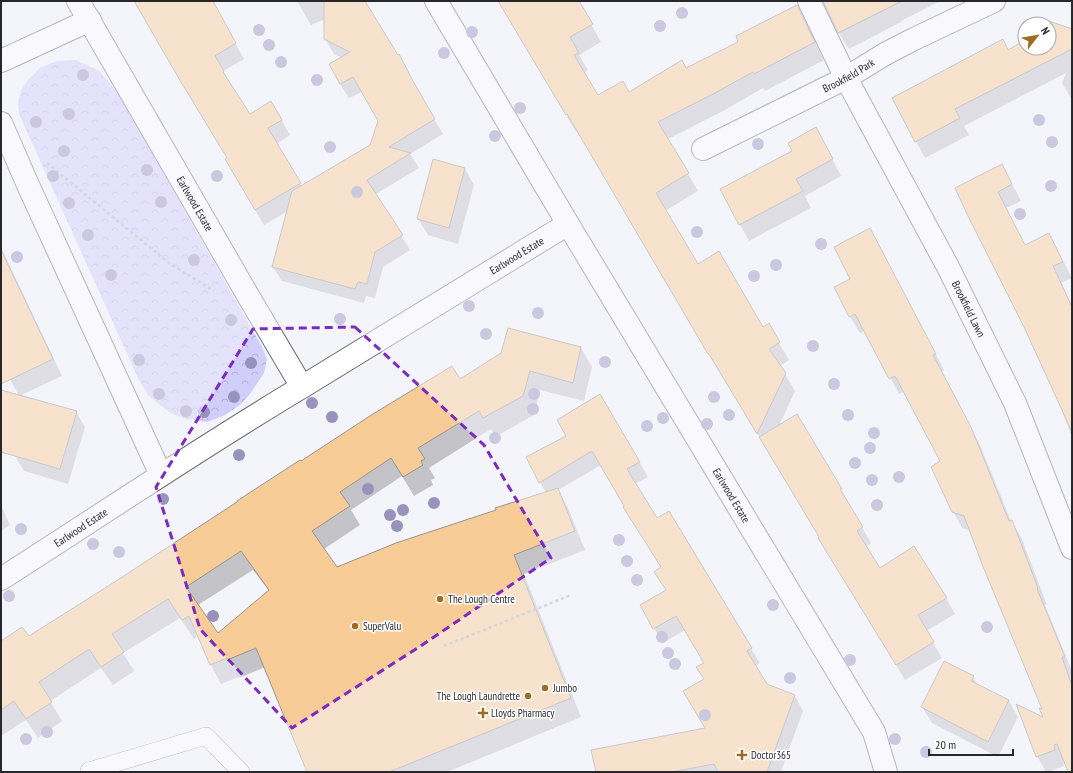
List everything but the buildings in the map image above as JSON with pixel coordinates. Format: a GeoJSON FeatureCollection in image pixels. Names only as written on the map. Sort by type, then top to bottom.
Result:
{"type":"FeatureCollection","features":[{"type":"Feature","properties":{"kind":"street","name":"Earlwood Estate"},"geometry":{"type":"LineString","coordinates":[[78,1],[302,387]]}},
{"type":"Feature","properties":{"kind":"street","name":"Earlwood Estate"},"geometry":{"type":"LineString","coordinates":[[436,1],[568,224],[874,732],[886,772]]}},
{"type":"Feature","properties":{"kind":"street","name":"Brookfield Lawn"},"geometry":{"type":"LineString","coordinates":[[809,1],[846,78],[948,267],[1015,403],[1072,548]]}},
{"type":"Feature","properties":{"kind":"street","name":"Brookfield Park"},"geometry":{"type":"LineString","coordinates":[[703,148],[846,78],[892,50],[994,1]]}},
{"type":"Feature","properties":{"kind":"street"},"geometry":{"type":"LineString","coordinates":[[1,61],[90,20]]}},
{"type":"Feature","properties":{"kind":"street"},"geometry":{"type":"LineString","coordinates":[[1,123],[161,476]]}},
{"type":"Feature","properties":{"kind":"street","name":"Earlwood Estate"},"geometry":{"type":"LineString","coordinates":[[1,579],[256,415],[568,224]]}},
{"type":"Feature","properties":{"kind":"lane"},"geometry":{"type":"LineString","coordinates":[[89,771],[206,736],[241,772]]}},
{"type":"Feature","properties":{"kind":"path"},"geometry":{"type":"LineString","coordinates":[[42,159],[169,263],[231,301],[250,299]]}},
{"type":"Feature","properties":{"kind":"path"},"geometry":{"type":"LineString","coordinates":[[444,646],[571,595]]}},
{"type":"Feature","properties":{"kind":"highlighted area"},"geometry":{"type":"Polygon","coordinates":[[[355,327],[484,445],[551,558],[419,647],[292,728],[200,629],[156,487],[253,329],[355,327]]]}},
{"type":"Feature","properties":{"kind":"green space"},"geometry":{"type":"Polygon","coordinates":[[[76,60],[99,71],[119,95],[261,345],[267,359],[264,373],[250,394],[241,404],[225,415],[207,422],[187,419],[172,414],[148,395],[138,378],[19,114],[18,101],[21,91],[28,80],[40,68],[57,61],[76,60]]]}},
{"type":"Feature","properties":{"kind":"place","name":"The Lough Centre"},"geometry":{"type":"Point","coordinates":[440,599]}},
{"type":"Feature","properties":{"kind":"place","name":"SuperValu"},"geometry":{"type":"Point","coordinates":[355,626]}},
{"type":"Feature","properties":{"kind":"place","name":"Jumbo"},"geometry":{"type":"Point","coordinates":[545,688]}},
{"type":"Feature","properties":{"kind":"place","name":"The Lough Laundrette"},"geometry":{"type":"Point","coordinates":[528,696]}},
{"type":"Feature","properties":{"kind":"place","name":"Lloyds Pharmacy"},"geometry":{"type":"Point","coordinates":[483,713]}},
{"type":"Feature","properties":{"kind":"place","name":"Doctor365"},"geometry":{"type":"Point","coordinates":[742,755]}}]}
